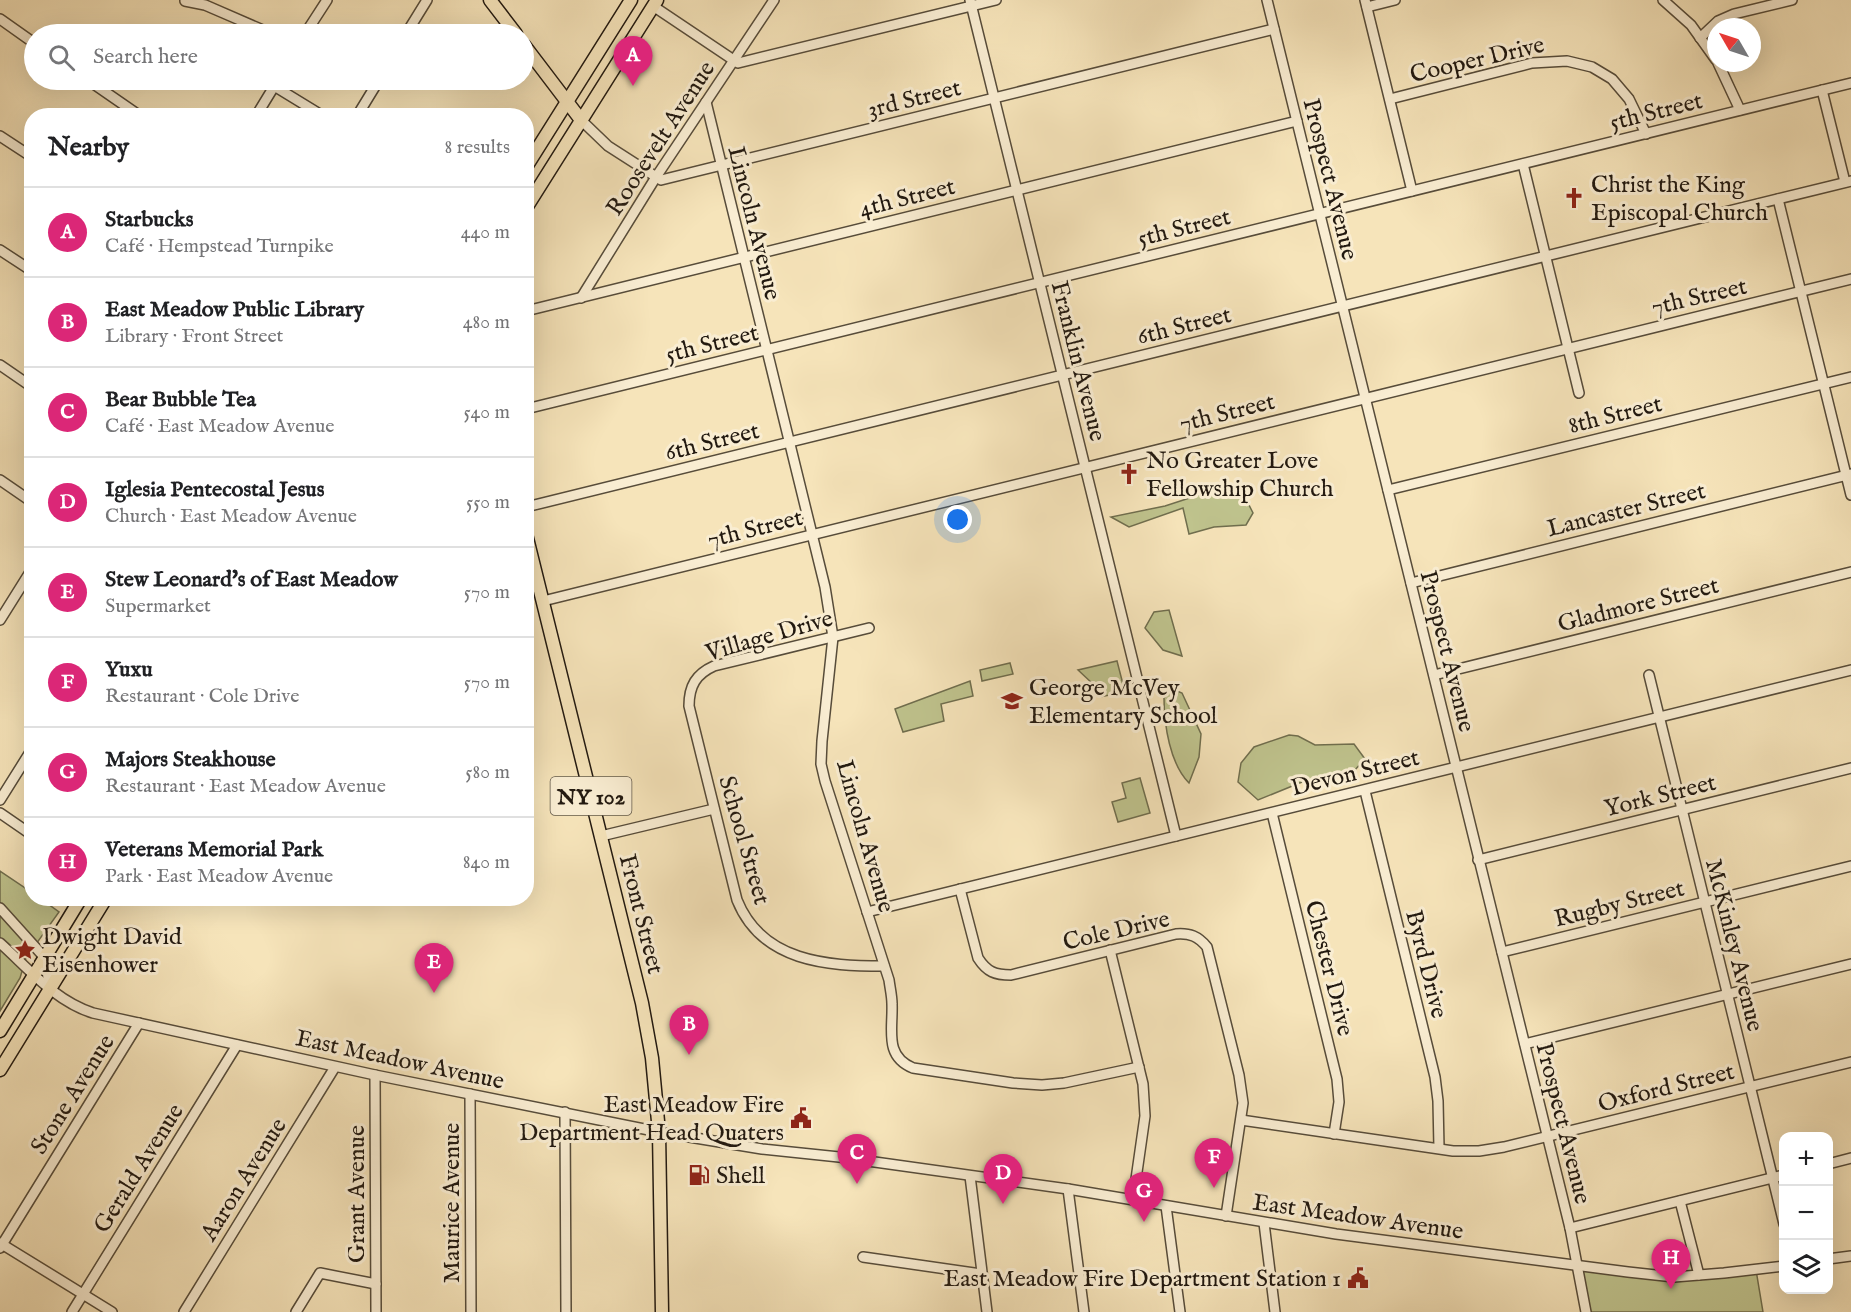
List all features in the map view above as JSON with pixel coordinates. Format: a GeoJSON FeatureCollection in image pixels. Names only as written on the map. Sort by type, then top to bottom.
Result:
{"type":"FeatureCollection","features":[{"type":"Feature","properties":{"kind":"main road"},"geometry":{"type":"LineString","coordinates":[[490,0],[508,24]]}},
{"type":"Feature","properties":{"kind":"main road"},"geometry":{"type":"LineString","coordinates":[[534,154],[631,0]]}},
{"type":"Feature","properties":{"kind":"main road"},"geometry":{"type":"LineString","coordinates":[[534,195],[655,3]]}},
{"type":"Feature","properties":{"kind":"main road"},"geometry":{"type":"LineString","coordinates":[[534,58],[581,120]]}},
{"type":"Feature","properties":{"kind":"main road","name":"Front Street"},"geometry":{"type":"LineString","coordinates":[[534,566],[642,1003],[652,1058],[658,1131],[662,1312]]}},
{"type":"Feature","properties":{"kind":"main road"},"geometry":{"type":"LineString","coordinates":[[0,1030],[76,906]]}},
{"type":"Feature","properties":{"kind":"main road"},"geometry":{"type":"LineString","coordinates":[[0,1070],[101,906]]}},
{"type":"Feature","properties":{"kind":"street"},"geometry":{"type":"LineString","coordinates":[[311,24],[327,0]]}},
{"type":"Feature","properties":{"kind":"street"},"geometry":{"type":"LineString","coordinates":[[412,24],[427,0]]}},
{"type":"Feature","properties":{"kind":"street","name":"Roosevelt Avenue"},"geometry":{"type":"LineString","coordinates":[[581,298],[656,177],[774,0]]}},
{"type":"Feature","properties":{"kind":"street"},"geometry":{"type":"LineString","coordinates":[[655,3],[738,63],[971,3],[996,0]]}},
{"type":"Feature","properties":{"kind":"street","name":"Prospect Avenue"},"geometry":{"type":"LineString","coordinates":[[1267,0],[1570,1228],[1586,1312]]}},
{"type":"Feature","properties":{"kind":"street"},"geometry":{"type":"LineString","coordinates":[[1395,0],[1366,4],[1412,191]]}},
{"type":"Feature","properties":{"kind":"street"},"geometry":{"type":"LineString","coordinates":[[1663,0],[1691,25],[1707,47]]}},
{"type":"Feature","properties":{"kind":"street"},"geometry":{"type":"LineString","coordinates":[[1700,38],[1718,21],[1792,0]]}},
{"type":"Feature","properties":{"kind":"street"},"geometry":{"type":"LineString","coordinates":[[185,1],[205,5],[249,24]]}},
{"type":"Feature","properties":{"kind":"street","name":"Franklin Avenue"},"geometry":{"type":"LineString","coordinates":[[971,3],[1176,836]]}},
{"type":"Feature","properties":{"kind":"street"},"geometry":{"type":"LineString","coordinates":[[0,19],[24,36]]}},
{"type":"Feature","properties":{"kind":"street","name":"3rd Street"},"geometry":{"type":"LineString","coordinates":[[656,177],[661,180],[1274,29]]}},
{"type":"Feature","properties":{"kind":"street","name":"Cooper Drive"},"geometry":{"type":"LineString","coordinates":[[1390,99],[1532,63],[1567,61],[1592,67],[1611,79],[1629,99],[1646,134]]}},
{"type":"Feature","properties":{"kind":"street"},"geometry":{"type":"LineString","coordinates":[[1722,72],[1740,110]]}},
{"type":"Feature","properties":{"kind":"street","name":"5th Street"},"geometry":{"type":"LineString","coordinates":[[534,407],[1851,83]]}},
{"type":"Feature","properties":{"kind":"street"},"geometry":{"type":"LineString","coordinates":[[102,90],[128,108]]}},
{"type":"Feature","properties":{"kind":"street"},"geometry":{"type":"LineString","coordinates":[[261,108],[272,90]]}},
{"type":"Feature","properties":{"kind":"street"},"geometry":{"type":"LineString","coordinates":[[286,90],[312,108]]}},
{"type":"Feature","properties":{"kind":"street"},"geometry":{"type":"LineString","coordinates":[[362,108],[373,90]]}},
{"type":"Feature","properties":{"kind":"street"},"geometry":{"type":"LineString","coordinates":[[1822,90],[1848,182]]}},
{"type":"Feature","properties":{"kind":"street","name":"Lincoln Avenue"},"geometry":{"type":"LineString","coordinates":[[706,102],[825,587],[833,637],[821,764],[884,966],[892,1003],[892,1043],[896,1055],[904,1064],[913,1068],[1013,1083],[1042,1085],[1064,1083],[1139,1067]]}},
{"type":"Feature","properties":{"kind":"street"},"geometry":{"type":"LineString","coordinates":[[581,120],[608,146],[656,177]]}},
{"type":"Feature","properties":{"kind":"street","name":"4th Street"},"geometry":{"type":"LineString","coordinates":[[534,309],[1297,121]]}},
{"type":"Feature","properties":{"kind":"street"},"geometry":{"type":"LineString","coordinates":[[0,136],[24,152]]}},
{"type":"Feature","properties":{"kind":"street"},"geometry":{"type":"LineString","coordinates":[[1523,164],[1579,393]]}},
{"type":"Feature","properties":{"kind":"street","name":"6th Street"},"geometry":{"type":"LineString","coordinates":[[534,505],[1848,182]]}},
{"type":"Feature","properties":{"kind":"street"},"geometry":{"type":"LineString","coordinates":[[1778,199],[1849,475],[1851,495]]}},
{"type":"Feature","properties":{"kind":"street"},"geometry":{"type":"LineString","coordinates":[[0,250],[24,266]]}},
{"type":"Feature","properties":{"kind":"street","name":"7th Street"},"geometry":{"type":"LineString","coordinates":[[543,601],[1851,279]]}},
{"type":"Feature","properties":{"kind":"street"},"geometry":{"type":"LineString","coordinates":[[0,365],[24,382]]}},
{"type":"Feature","properties":{"kind":"street","name":"8th Street"},"geometry":{"type":"LineString","coordinates":[[1388,490],[1851,376]]}},
{"type":"Feature","properties":{"kind":"street","name":"Lancaster Street"},"geometry":{"type":"LineString","coordinates":[[1411,583],[1849,475]]}},
{"type":"Feature","properties":{"kind":"street"},"geometry":{"type":"LineString","coordinates":[[0,480],[24,496]]}},
{"type":"Feature","properties":{"kind":"street","name":"Gladmore Street"},"geometry":{"type":"LineString","coordinates":[[1434,675],[1851,572]]}},
{"type":"Feature","properties":{"kind":"street"},"geometry":{"type":"LineString","coordinates":[[0,620],[24,582]]}},
{"type":"Feature","properties":{"kind":"street","name":"Village Drive"},"geometry":{"type":"LineString","coordinates":[[689,693],[694,680],[714,666],[869,628]]}},
{"type":"Feature","properties":{"kind":"street","name":"Devon Street"},"geometry":{"type":"LineString","coordinates":[[867,912],[1851,670]]}},
{"type":"Feature","properties":{"kind":"street","name":"McKinley Avenue"},"geometry":{"type":"LineString","coordinates":[[1649,675],[1779,1205]]}},
{"type":"Feature","properties":{"kind":"street","name":"School Street"},"geometry":{"type":"LineString","coordinates":[[689,693],[693,724],[737,900],[749,922],[764,938],[784,951],[802,958],[851,966],[884,966]]}},
{"type":"Feature","properties":{"kind":"street"},"geometry":{"type":"LineString","coordinates":[[0,800],[24,762]]}},
{"type":"Feature","properties":{"kind":"street","name":"York Street"},"geometry":{"type":"LineString","coordinates":[[1478,860],[1851,768]]}},
{"type":"Feature","properties":{"kind":"street","name":"Byrd Drive"},"geometry":{"type":"LineString","coordinates":[[1365,790],[1435,1077],[1439,1148]]}},
{"type":"Feature","properties":{"kind":"street"},"geometry":{"type":"LineString","coordinates":[[601,836],[714,809]]}},
{"type":"Feature","properties":{"kind":"street"},"geometry":{"type":"LineString","coordinates":[[0,813],[24,830]]}},
{"type":"Feature","properties":{"kind":"street","name":"Chester Drive"},"geometry":{"type":"LineString","coordinates":[[1272,813],[1337,1079],[1339,1102],[1334,1134]]}},
{"type":"Feature","properties":{"kind":"street","name":"Rugby Street"},"geometry":{"type":"LineString","coordinates":[[1502,952],[1851,866]]}},
{"type":"Feature","properties":{"kind":"street","name":"Cole Drive"},"geometry":{"type":"LineString","coordinates":[[960,890],[978,958],[993,974],[1011,975],[1183,934],[1200,938],[1207,947],[1239,1076],[1243,1103],[1226,1216]]}},
{"type":"Feature","properties":{"kind":"street"},"geometry":{"type":"LineString","coordinates":[[0,908],[45,958],[50,990]]}},
{"type":"Feature","properties":{"kind":"street","name":"East Meadow Avenue"},"geometry":{"type":"LineString","coordinates":[[0,943],[50,990],[84,1010],[335,1067],[658,1131],[762,1149],[839,1157],[1068,1189],[1336,1234],[1579,1266],[1674,1277],[1779,1267]]}},
{"type":"Feature","properties":{"kind":"street"},"geometry":{"type":"LineString","coordinates":[[1110,950],[1143,1084],[1145,1116],[1132,1200]]}},
{"type":"Feature","properties":{"kind":"street"},"geometry":{"type":"LineString","coordinates":[[1525,1044],[1851,964]]}},
{"type":"Feature","properties":{"kind":"street","name":"Stone Avenue"},"geometry":{"type":"LineString","coordinates":[[1,1245],[139,1023]]}},
{"type":"Feature","properties":{"kind":"street","name":"Gerald Avenue"},"geometry":{"type":"LineString","coordinates":[[72,1312],[237,1045]]}},
{"type":"Feature","properties":{"kind":"street","name":"Oxford Street"},"geometry":{"type":"LineString","coordinates":[[1241,1120],[1453,1151],[1479,1151],[1851,1062]]}},
{"type":"Feature","properties":{"kind":"street","name":"Aaron Avenue"},"geometry":{"type":"LineString","coordinates":[[184,1312],[335,1067]]}},
{"type":"Feature","properties":{"kind":"street","name":"Grant Avenue"},"geometry":{"type":"LineString","coordinates":[[375,1075],[376,1312]]}},
{"type":"Feature","properties":{"kind":"street","name":"Maurice Avenue"},"geometry":{"type":"LineString","coordinates":[[470,1094],[471,1312]]}},
{"type":"Feature","properties":{"kind":"street"},"geometry":{"type":"LineString","coordinates":[[566,1112],[566,1312]]}},
{"type":"Feature","properties":{"kind":"street"},"geometry":{"type":"LineString","coordinates":[[1833,1163],[1851,1158]]}},
{"type":"Feature","properties":{"kind":"street"},"geometry":{"type":"LineString","coordinates":[[970,1176],[987,1312]]}},
{"type":"Feature","properties":{"kind":"street"},"geometry":{"type":"LineString","coordinates":[[1570,1228],[1779,1176]]}},
{"type":"Feature","properties":{"kind":"street"},"geometry":{"type":"LineString","coordinates":[[1068,1189],[1084,1312]]}},
{"type":"Feature","properties":{"kind":"street"},"geometry":{"type":"LineString","coordinates":[[1680,1201],[1699,1275]]}},
{"type":"Feature","properties":{"kind":"street"},"geometry":{"type":"LineString","coordinates":[[1166,1206],[1180,1312]]}},
{"type":"Feature","properties":{"kind":"street"},"geometry":{"type":"LineString","coordinates":[[1264,1223],[1275,1312]]}},
{"type":"Feature","properties":{"kind":"street"},"geometry":{"type":"LineString","coordinates":[[1,1245],[112,1312]]}},
{"type":"Feature","properties":{"kind":"street"},"geometry":{"type":"LineString","coordinates":[[1833,1258],[1851,1256]]}},
{"type":"Feature","properties":{"kind":"street"},"geometry":{"type":"LineString","coordinates":[[863,1257],[981,1274]]}},
{"type":"Feature","properties":{"kind":"street"},"geometry":{"type":"LineString","coordinates":[[296,1312],[320,1273],[376,1284]]}},
{"type":"Feature","properties":{"kind":"green space"},"geometry":{"type":"Polygon","coordinates":[[[1226,489],[1244,495],[1253,513],[1246,525],[1214,527],[1189,534],[1183,508],[1129,527],[1111,517],[1165,506],[1214,490],[1226,489]]]}},
{"type":"Feature","properties":{"kind":"green space"},"geometry":{"type":"Polygon","coordinates":[[[1169,610],[1182,656],[1163,650],[1145,628],[1154,612],[1169,610]]]}},
{"type":"Feature","properties":{"kind":"green space"},"geometry":{"type":"Polygon","coordinates":[[[1117,661],[1125,692],[1100,697],[1094,685],[1078,670],[1117,661]]]}},
{"type":"Feature","properties":{"kind":"green space"},"geometry":{"type":"Polygon","coordinates":[[[1010,663],[1013,674],[982,681],[980,670],[1010,663]]]}},
{"type":"Feature","properties":{"kind":"green space"},"geometry":{"type":"Polygon","coordinates":[[[970,681],[973,696],[941,704],[944,721],[903,732],[895,709],[970,681]]]}},
{"type":"Feature","properties":{"kind":"green space"},"geometry":{"type":"Polygon","coordinates":[[[1172,689],[1182,693],[1201,734],[1199,757],[1189,783],[1177,766],[1169,744],[1164,698],[1172,689]]]}},
{"type":"Feature","properties":{"kind":"green space"},"geometry":{"type":"Polygon","coordinates":[[[1289,735],[1298,736],[1315,745],[1354,744],[1365,759],[1353,772],[1307,780],[1258,800],[1238,782],[1241,763],[1254,747],[1289,735]]]}},
{"type":"Feature","properties":{"kind":"green space"},"geometry":{"type":"Polygon","coordinates":[[[1140,778],[1150,813],[1118,822],[1112,802],[1126,798],[1122,783],[1140,778]]]}},
{"type":"Feature","properties":{"kind":"green space"},"geometry":{"type":"Polygon","coordinates":[[[0,871],[24,887],[24,906],[51,906],[59,912],[26,958],[20,978],[0,1011],[0,871]]]}},
{"type":"Feature","properties":{"kind":"green space"},"geometry":{"type":"Polygon","coordinates":[[[1579,1266],[1674,1277],[1756,1270],[1763,1312],[1586,1312],[1579,1266]]]}},
{"type":"Feature","properties":{"kind":"place","name":"Starbucks"},"geometry":{"type":"Point","coordinates":[633,86]}},
{"type":"Feature","properties":{"kind":"place","name":"Christ the King Episcopal Church"},"geometry":{"type":"Point","coordinates":[1574,198]}},
{"type":"Feature","properties":{"kind":"place","name":"No Greater Love Fellowship Church"},"geometry":{"type":"Point","coordinates":[1129,474]}},
{"type":"Feature","properties":{"kind":"place","name":"George McVey Elementary School"},"geometry":{"type":"Point","coordinates":[1012,701]}},
{"type":"Feature","properties":{"kind":"place","name":"Dwight David Eisenhower"},"geometry":{"type":"Point","coordinates":[25,950]}},
{"type":"Feature","properties":{"kind":"place","name":"Stew Leonard's of East Meadow"},"geometry":{"type":"Point","coordinates":[434,993]}},
{"type":"Feature","properties":{"kind":"place","name":"East Meadow Public Library"},"geometry":{"type":"Point","coordinates":[689,1055]}},
{"type":"Feature","properties":{"kind":"place","name":"East Meadow Fire Department Head Quaters"},"geometry":{"type":"Point","coordinates":[801,1118]}},
{"type":"Feature","properties":{"kind":"place","name":"Shell"},"geometry":{"type":"Point","coordinates":[699,1175]}},
{"type":"Feature","properties":{"kind":"place","name":"Bear Bubble Tea"},"geometry":{"type":"Point","coordinates":[857,1184]}},
{"type":"Feature","properties":{"kind":"place","name":"Yuxu"},"geometry":{"type":"Point","coordinates":[1214,1188]}},
{"type":"Feature","properties":{"kind":"place","name":"Iglesia Pentecostal Jesus"},"geometry":{"type":"Point","coordinates":[1003,1204]}},
{"type":"Feature","properties":{"kind":"place","name":"Majors Steakhouse"},"geometry":{"type":"Point","coordinates":[1144,1222]}},
{"type":"Feature","properties":{"kind":"place","name":"East Meadow Fire Department Station 1"},"geometry":{"type":"Point","coordinates":[1358,1278]}},
{"type":"Feature","properties":{"kind":"place","name":"Veterans Memorial Park"},"geometry":{"type":"Point","coordinates":[1671,1289]}}]}
